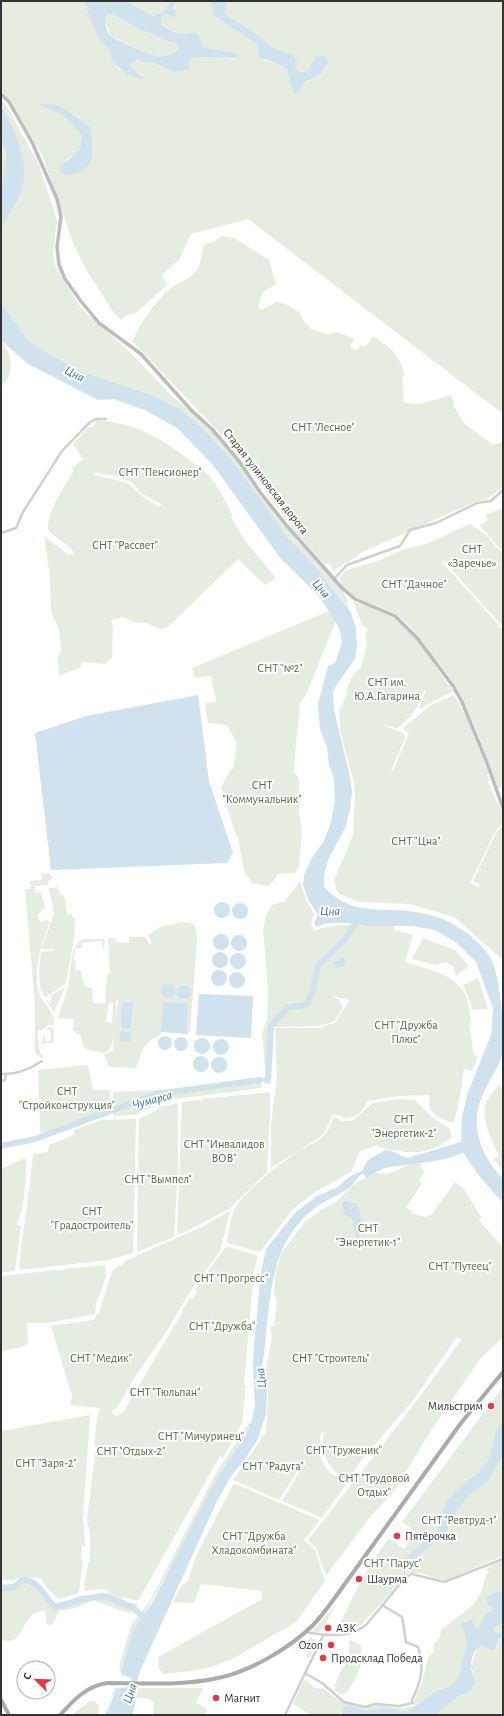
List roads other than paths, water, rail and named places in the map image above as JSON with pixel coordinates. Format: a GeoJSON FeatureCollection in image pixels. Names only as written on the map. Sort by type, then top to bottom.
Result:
{"type":"FeatureCollection","features":[{"type":"Feature","properties":{"kind":"main road"},"geometry":{"type":"LineString","coordinates":[[60,1715],[90,1688],[96,1685],[113,1683],[156,1683],[208,1680],[239,1672],[267,1658],[306,1632],[320,1618],[340,1592],[461,1422],[503,1372]]}},
{"type":"Feature","properties":{"kind":"main road"},"geometry":{"type":"LineString","coordinates":[[1,1700],[9,1715]]}},
{"type":"Feature","properties":{"kind":"street","name":"Старая тулиновская дорога"},"geometry":{"type":"LineString","coordinates":[[1,94],[13,108],[32,142],[52,187],[61,217],[57,247],[59,265],[65,279],[98,323],[140,354],[192,411],[212,429],[239,460],[260,492],[287,526],[334,578],[352,596],[395,616],[407,626],[453,686],[470,720],[503,808]]}},
{"type":"Feature","properties":{"kind":"street"},"geometry":{"type":"LineString","coordinates":[[1,533],[16,528],[23,512],[62,451],[89,423],[96,419],[106,419]]}},
{"type":"Feature","properties":{"kind":"street"},"geometry":{"type":"LineString","coordinates":[[334,578],[347,565],[400,546],[410,530],[436,523],[477,503],[491,501],[503,490]]}},
{"type":"Feature","properties":{"kind":"street"},"geometry":{"type":"LineString","coordinates":[[1,1074],[6,1075],[24,1070],[42,1061]]}},
{"type":"Feature","properties":{"kind":"street"},"geometry":{"type":"LineString","coordinates":[[1,1081],[5,1080],[6,1075]]}},
{"type":"Feature","properties":{"kind":"street"},"geometry":{"type":"LineString","coordinates":[[306,1632],[323,1636],[358,1631],[366,1625],[405,1578],[412,1574],[444,1582],[503,1559]]}},
{"type":"Feature","properties":{"kind":"street"},"geometry":{"type":"LineString","coordinates":[[305,1673],[322,1683],[344,1702],[365,1707],[382,1703],[399,1706],[413,1703],[412,1700],[422,1675],[421,1654],[418,1647],[406,1642],[402,1617],[382,1605]]}},
{"type":"Feature","properties":{"kind":"street"},"geometry":{"type":"LineString","coordinates":[[285,1715],[323,1636]]}},
{"type":"Feature","properties":{"kind":"water"},"geometry":{"type":"Polygon","coordinates":[[[84,1],[126,1],[153,16],[163,12],[171,1],[176,1],[173,8],[177,14],[172,18],[167,14],[161,17],[161,24],[178,34],[198,34],[204,47],[241,56],[228,58],[196,57],[189,59],[190,69],[174,72],[153,62],[143,62],[136,59],[130,65],[144,79],[137,78],[127,74],[114,64],[107,47],[99,38],[84,1]],[[106,14],[106,28],[110,35],[118,40],[159,57],[175,52],[179,49],[177,43],[140,31],[112,14],[106,14]]]}},
{"type":"Feature","properties":{"kind":"water"},"geometry":{"type":"Polygon","coordinates":[[[227,1],[225,12],[229,17],[261,37],[274,49],[293,55],[297,61],[295,67],[299,73],[307,71],[317,56],[324,56],[328,61],[321,73],[302,84],[299,93],[295,94],[290,83],[287,69],[274,62],[259,58],[257,45],[213,15],[212,2],[227,1]]]}},
{"type":"Feature","properties":{"kind":"water"},"geometry":{"type":"Polygon","coordinates":[[[43,103],[60,106],[89,126],[92,145],[91,160],[82,171],[74,174],[63,175],[59,169],[80,149],[82,137],[69,120],[59,113],[39,106],[43,103]]]}},
{"type":"Feature","properties":{"kind":"water"},"geometry":{"type":"Polygon","coordinates":[[[1,106],[12,126],[21,148],[24,172],[20,194],[1,231],[1,190],[5,172],[6,153],[1,141],[1,106]]]}},
{"type":"Feature","properties":{"kind":"water","name":"Цна"},"geometry":{"type":"Polygon","coordinates":[[[1,303],[27,339],[36,347],[83,372],[149,394],[180,409],[201,427],[230,458],[288,538],[316,567],[351,613],[356,628],[357,645],[355,659],[333,692],[334,710],[350,777],[352,792],[350,810],[345,828],[328,860],[324,876],[324,887],[343,902],[353,906],[408,911],[431,915],[462,930],[472,937],[488,954],[496,973],[501,1001],[503,1051],[500,1061],[479,1104],[477,1127],[479,1138],[488,1160],[503,1179],[503,1203],[477,1172],[463,1152],[453,1157],[435,1161],[384,1168],[366,1178],[363,1173],[349,1188],[310,1212],[295,1228],[284,1245],[272,1284],[262,1367],[262,1379],[267,1389],[266,1414],[258,1439],[243,1462],[231,1476],[217,1501],[138,1676],[135,1704],[132,1715],[105,1715],[117,1689],[128,1687],[131,1684],[131,1678],[122,1675],[121,1672],[132,1633],[152,1603],[218,1476],[245,1437],[249,1428],[248,1424],[251,1423],[255,1406],[253,1366],[254,1345],[261,1272],[266,1249],[295,1213],[317,1196],[336,1188],[349,1177],[362,1171],[367,1161],[385,1150],[392,1151],[407,1158],[461,1142],[462,1118],[467,1095],[491,1035],[493,1008],[476,962],[457,943],[435,930],[412,926],[370,926],[344,923],[326,923],[317,927],[314,924],[318,915],[308,899],[303,885],[304,875],[313,856],[324,841],[331,822],[335,800],[334,779],[329,765],[327,747],[320,729],[318,704],[328,666],[335,663],[342,642],[339,628],[317,594],[281,559],[213,465],[177,428],[147,411],[114,399],[98,400],[28,364],[1,340],[1,303]]]}},
{"type":"Feature","properties":{"kind":"water"},"geometry":{"type":"Polygon","coordinates":[[[198,695],[209,781],[233,853],[227,863],[51,870],[35,733],[86,716],[198,695]]]}},
{"type":"Feature","properties":{"kind":"water"},"geometry":{"type":"Polygon","coordinates":[[[222,902],[229,907],[230,910],[225,917],[222,918],[215,913],[214,910],[219,903],[222,902]]]}},
{"type":"Feature","properties":{"kind":"water"},"geometry":{"type":"Polygon","coordinates":[[[240,903],[247,908],[248,911],[243,918],[240,919],[233,914],[232,911],[237,904],[240,903]]]}},
{"type":"Feature","properties":{"kind":"water"},"geometry":{"type":"Polygon","coordinates":[[[221,934],[228,939],[229,942],[224,949],[221,950],[214,945],[213,942],[218,935],[221,934]]]}},
{"type":"Feature","properties":{"kind":"water"},"geometry":{"type":"Polygon","coordinates":[[[239,935],[246,940],[247,943],[242,950],[239,951],[232,946],[231,943],[236,936],[239,935]]]}},
{"type":"Feature","properties":{"kind":"water"},"geometry":{"type":"Polygon","coordinates":[[[220,952],[227,957],[228,960],[223,967],[220,968],[213,963],[212,960],[217,953],[220,952]]]}},
{"type":"Feature","properties":{"kind":"water"},"geometry":{"type":"Polygon","coordinates":[[[238,953],[245,958],[246,961],[241,968],[238,969],[231,964],[230,961],[235,954],[238,953]]]}},
{"type":"Feature","properties":{"kind":"water"},"geometry":{"type":"Polygon","coordinates":[[[341,958],[346,960],[343,967],[335,968],[334,962],[341,958]]]}},
{"type":"Feature","properties":{"kind":"water"},"geometry":{"type":"Polygon","coordinates":[[[219,970],[226,975],[227,978],[222,985],[219,986],[212,981],[211,978],[216,971],[219,970]]]}},
{"type":"Feature","properties":{"kind":"water"},"geometry":{"type":"Polygon","coordinates":[[[237,972],[244,977],[245,980],[240,987],[237,988],[230,983],[229,980],[234,973],[237,972]]]}},
{"type":"Feature","properties":{"kind":"water"},"geometry":{"type":"Polygon","coordinates":[[[165,984],[171,984],[175,988],[175,994],[171,998],[165,998],[161,994],[161,988],[165,984]]]}},
{"type":"Feature","properties":{"kind":"water"},"geometry":{"type":"Polygon","coordinates":[[[181,985],[187,985],[191,989],[191,995],[187,999],[181,999],[177,995],[177,989],[181,985]]]}},
{"type":"Feature","properties":{"kind":"water"},"geometry":{"type":"Polygon","coordinates":[[[199,994],[253,996],[251,1038],[196,1035],[199,994]]]}},
{"type":"Feature","properties":{"kind":"water"},"geometry":{"type":"Polygon","coordinates":[[[122,1002],[133,1003],[131,1029],[121,1028],[122,1002]]]}},
{"type":"Feature","properties":{"kind":"water"},"geometry":{"type":"Polygon","coordinates":[[[163,1002],[188,1003],[187,1034],[161,1032],[163,1002]]]}},
{"type":"Feature","properties":{"kind":"water"},"geometry":{"type":"Polygon","coordinates":[[[120,1031],[131,1032],[130,1042],[120,1041],[120,1031]]]}},
{"type":"Feature","properties":{"kind":"water"},"geometry":{"type":"Polygon","coordinates":[[[165,1036],[170,1038],[172,1043],[170,1048],[165,1050],[160,1048],[158,1043],[160,1038],[165,1036]]]}},
{"type":"Feature","properties":{"kind":"water"},"geometry":{"type":"Polygon","coordinates":[[[181,1037],[186,1039],[188,1044],[186,1049],[181,1051],[176,1049],[174,1044],[176,1039],[181,1037]]]}},
{"type":"Feature","properties":{"kind":"water"},"geometry":{"type":"Polygon","coordinates":[[[202,1038],[209,1043],[210,1046],[205,1053],[202,1054],[195,1049],[194,1046],[199,1039],[202,1038]]]}},
{"type":"Feature","properties":{"kind":"water"},"geometry":{"type":"Polygon","coordinates":[[[221,1039],[228,1044],[229,1047],[224,1054],[221,1055],[214,1050],[213,1047],[218,1040],[221,1039]]]}},
{"type":"Feature","properties":{"kind":"water"},"geometry":{"type":"Polygon","coordinates":[[[201,1056],[208,1061],[209,1064],[204,1071],[201,1072],[194,1067],[193,1064],[198,1057],[201,1056]]]}},
{"type":"Feature","properties":{"kind":"water"},"geometry":{"type":"Polygon","coordinates":[[[219,1057],[226,1062],[227,1065],[222,1072],[219,1073],[212,1068],[211,1065],[216,1058],[219,1057]]]}},
{"type":"Feature","properties":{"kind":"water"},"geometry":{"type":"Polygon","coordinates":[[[345,1201],[357,1204],[362,1219],[358,1247],[352,1218],[344,1214],[342,1202],[345,1201]]]}},
{"type":"Feature","properties":{"kind":"water"},"geometry":{"type":"Polygon","coordinates":[[[503,1423],[503,1455],[488,1481],[468,1496],[455,1513],[445,1534],[401,1569],[406,1558],[431,1538],[438,1530],[444,1507],[450,1498],[459,1488],[484,1467],[490,1456],[496,1432],[503,1423]]]}},
{"type":"Feature","properties":{"kind":"water"},"geometry":{"type":"Polygon","coordinates":[[[503,1592],[503,1624],[496,1626],[493,1630],[495,1632],[503,1633],[503,1636],[499,1638],[496,1648],[493,1651],[482,1645],[475,1651],[471,1664],[476,1682],[470,1692],[459,1696],[436,1715],[341,1715],[344,1707],[349,1706],[366,1711],[383,1708],[407,1712],[433,1692],[449,1687],[458,1677],[467,1643],[462,1625],[463,1622],[472,1620],[476,1629],[478,1628],[486,1614],[491,1611],[492,1607],[487,1603],[488,1597],[492,1594],[503,1592]]]}},
{"type":"Feature","properties":{"kind":"waterway","name":"Чумарса"},"geometry":{"type":"LineString","coordinates":[[266,1080],[268,1079],[271,1026],[288,1007],[306,1005],[313,991],[318,966],[345,939],[359,919]]}},
{"type":"Feature","properties":{"kind":"waterway","name":"Чумарса"},"geometry":{"type":"LineString","coordinates":[[1,1146],[35,1139],[156,1094],[260,1080]]}},
{"type":"Feature","properties":{"kind":"waterway"},"geometry":{"type":"LineString","coordinates":[[1,1589],[14,1587],[22,1580],[28,1581],[38,1586],[56,1607],[83,1599],[103,1596],[132,1607],[149,1622]]}},
{"type":"Feature","properties":{"kind":"place","name":"Мильстрим"},"geometry":{"type":"Point","coordinates":[491,1406]}},
{"type":"Feature","properties":{"kind":"place","name":"Пятёрочка"},"geometry":{"type":"Point","coordinates":[397,1536]}},
{"type":"Feature","properties":{"kind":"place","name":"Шаурма"},"geometry":{"type":"Point","coordinates":[359,1579]}},
{"type":"Feature","properties":{"kind":"place","name":"АЗК"},"geometry":{"type":"Point","coordinates":[328,1628]}},
{"type":"Feature","properties":{"kind":"place","name":"Ozon"},"geometry":{"type":"Point","coordinates":[331,1645]}},
{"type":"Feature","properties":{"kind":"place","name":"Продсклад Победа"},"geometry":{"type":"Point","coordinates":[323,1658]}},
{"type":"Feature","properties":{"kind":"place","name":"Магнит"},"geometry":{"type":"Point","coordinates":[216,1698]}},
{"type":"Feature","properties":{"kind":"park label","name":"СНТ \"Лесное\""},"geometry":{"type":"Point","coordinates":[323,427]}},
{"type":"Feature","properties":{"kind":"park label","name":"СНТ \"Пенсионер\""},"geometry":{"type":"Point","coordinates":[160,472]}},
{"type":"Feature","properties":{"kind":"park label","name":"СНТ \"Рассвет\""},"geometry":{"type":"Point","coordinates":[125,545]}},
{"type":"Feature","properties":{"kind":"park label","name":"СНТ «Заречье»"},"geometry":{"type":"Point","coordinates":[472,556]}},
{"type":"Feature","properties":{"kind":"park label","name":"СНТ \"Дачное\""},"geometry":{"type":"Point","coordinates":[414,584]}},
{"type":"Feature","properties":{"kind":"park label","name":"СНТ \"№2\""},"geometry":{"type":"Point","coordinates":[280,668]}},
{"type":"Feature","properties":{"kind":"park label","name":"СНТ им. Ю.А.Гагарина"},"geometry":{"type":"Point","coordinates":[387,689]}},
{"type":"Feature","properties":{"kind":"park label","name":"СНТ \"Коммунальник\""},"geometry":{"type":"Point","coordinates":[262,792]}},
{"type":"Feature","properties":{"kind":"park label","name":"СНТ \"Цна\""},"geometry":{"type":"Point","coordinates":[416,841]}},
{"type":"Feature","properties":{"kind":"park label","name":"СНТ \"Дружба Плюс\""},"geometry":{"type":"Point","coordinates":[406,1032]}},
{"type":"Feature","properties":{"kind":"park label","name":"СНТ \"Стройконструкция\""},"geometry":{"type":"Point","coordinates":[67,1098]}},
{"type":"Feature","properties":{"kind":"park label","name":"СНТ \"Энергетик-2\""},"geometry":{"type":"Point","coordinates":[404,1126]}},
{"type":"Feature","properties":{"kind":"park label","name":"СНТ \"Инвалидов ВОВ\""},"geometry":{"type":"Point","coordinates":[224,1151]}},
{"type":"Feature","properties":{"kind":"park label","name":"СНТ \"Вымпел\""},"geometry":{"type":"Point","coordinates":[158,1179]}},
{"type":"Feature","properties":{"kind":"park label","name":"СНТ \"Градостроитель\""},"geometry":{"type":"Point","coordinates":[92,1218]}},
{"type":"Feature","properties":{"kind":"park label","name":"СНТ \"Энергетик-1\""},"geometry":{"type":"Point","coordinates":[368,1235]}},
{"type":"Feature","properties":{"kind":"park label","name":"СНТ \"Путеец\""},"geometry":{"type":"Point","coordinates":[460,1266]}},
{"type":"Feature","properties":{"kind":"park label","name":"СНТ \"Прогресс\""},"geometry":{"type":"Point","coordinates":[231,1278]}},
{"type":"Feature","properties":{"kind":"park label","name":"СНТ \"Дружба\""},"geometry":{"type":"Point","coordinates":[222,1326]}},
{"type":"Feature","properties":{"kind":"park label","name":"СНТ \"Медик\""},"geometry":{"type":"Point","coordinates":[101,1358]}},
{"type":"Feature","properties":{"kind":"park label","name":"СНТ \"Строитель\""},"geometry":{"type":"Point","coordinates":[331,1358]}},
{"type":"Feature","properties":{"kind":"park label","name":"СНТ \"Тюльпан\""},"geometry":{"type":"Point","coordinates":[165,1392]}},
{"type":"Feature","properties":{"kind":"park label","name":"СНТ \"Мичуринец\""},"geometry":{"type":"Point","coordinates":[201,1436]}},
{"type":"Feature","properties":{"kind":"park label","name":"СНТ \"Труженик\""},"geometry":{"type":"Point","coordinates":[344,1450]}},
{"type":"Feature","properties":{"kind":"park label","name":"СНТ \"Отдых-2\""},"geometry":{"type":"Point","coordinates":[131,1451]}},
{"type":"Feature","properties":{"kind":"park label","name":"СНТ \"Заря-2\""},"geometry":{"type":"Point","coordinates":[46,1463]}},
{"type":"Feature","properties":{"kind":"park label","name":"СНТ \"Радуга\""},"geometry":{"type":"Point","coordinates":[273,1466]}},
{"type":"Feature","properties":{"kind":"park label","name":"СНТ \"Трудовой Отдых\""},"geometry":{"type":"Point","coordinates":[374,1485]}},
{"type":"Feature","properties":{"kind":"park label","name":"СНТ \"Ревтруд-1\""},"geometry":{"type":"Point","coordinates":[459,1520]}},
{"type":"Feature","properties":{"kind":"park label","name":"СНТ \"Дружба Хладокомбината\""},"geometry":{"type":"Point","coordinates":[254,1543]}},
{"type":"Feature","properties":{"kind":"park label","name":"СНТ \"Парус\""},"geometry":{"type":"Point","coordinates":[393,1563]}}]}
